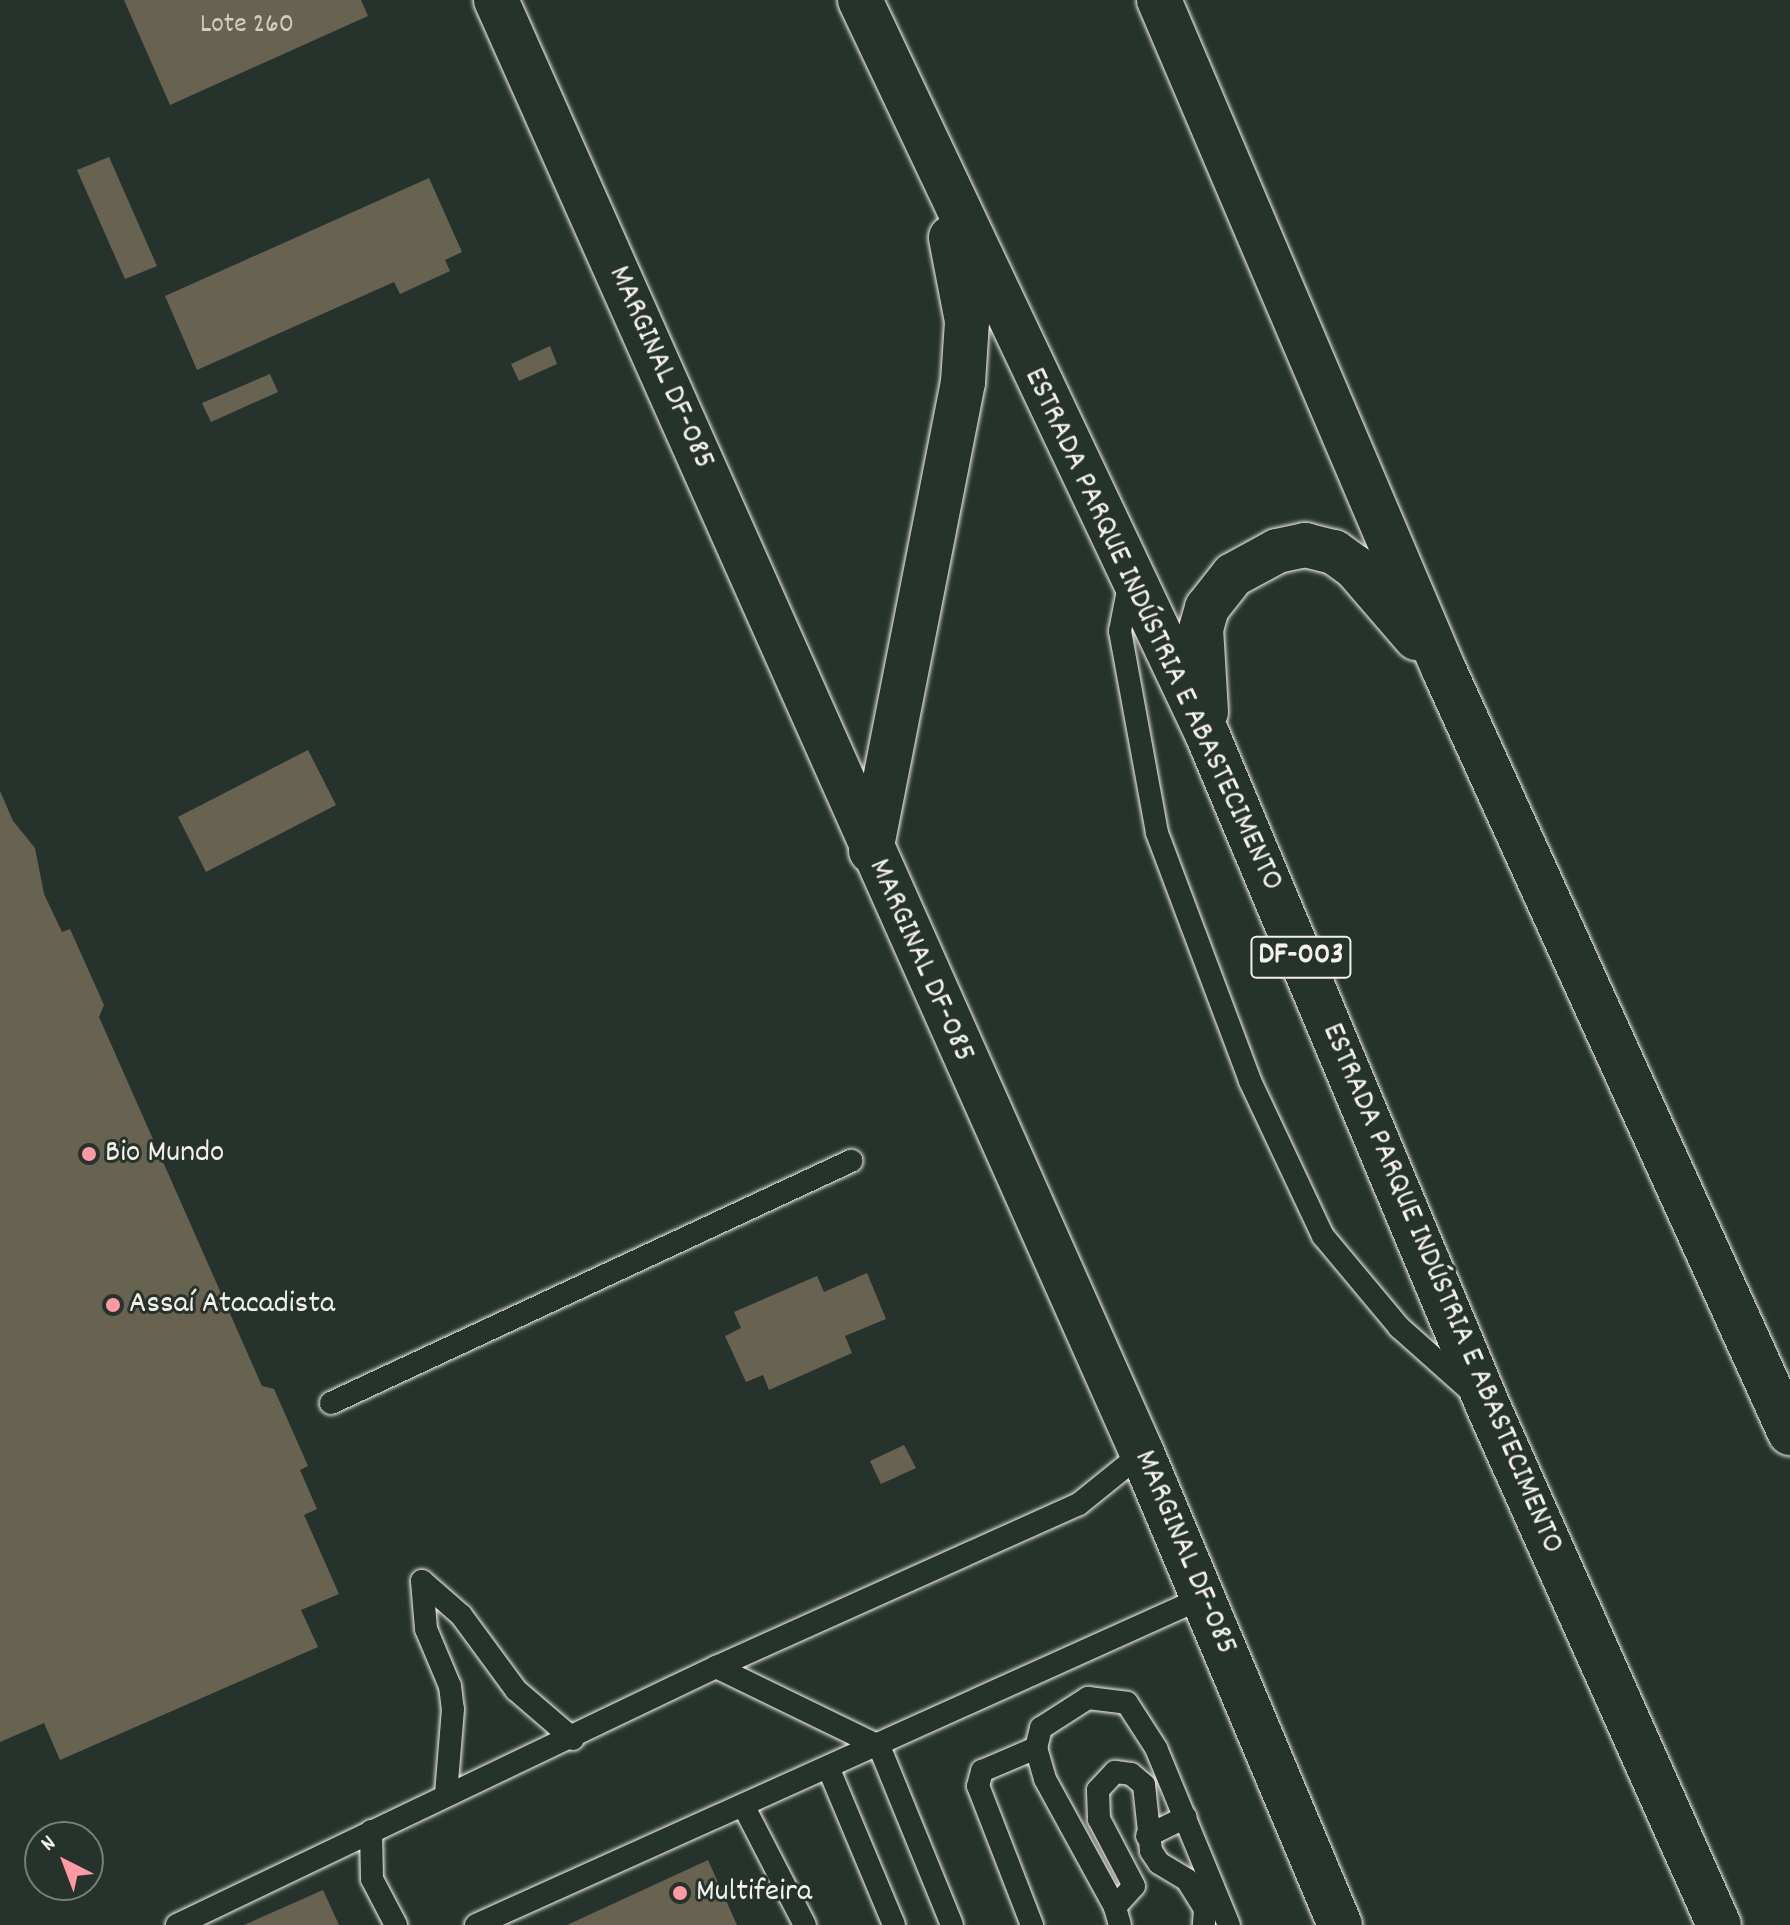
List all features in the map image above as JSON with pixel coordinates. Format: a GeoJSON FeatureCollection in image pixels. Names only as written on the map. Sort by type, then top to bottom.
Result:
{"type":"FeatureCollection","features":[{"type":"Feature","properties":{"kind":"main road","name":"MARGINAL DF-085"},"geometry":{"type":"LineString","coordinates":[[496,0],[871,851],[1142,1453],[1340,1925]]}},
{"type":"Feature","properties":{"kind":"main road","name":"ESTRADA PARQUE INDÚSTRIA E ABASTECIMENTO"},"geometry":{"type":"LineString","coordinates":[[860,0],[937,173],[1208,736],[1488,1406],[1719,1925]]}},
{"type":"Feature","properties":{"kind":"main road"},"geometry":{"type":"LineString","coordinates":[[1159,0],[1444,670],[1790,1433]]}},
{"type":"Feature","properties":{"kind":"main road"},"geometry":{"type":"LineString","coordinates":[[871,851],[963,382],[967,321],[937,173]]}},
{"type":"Feature","properties":{"kind":"main road"},"geometry":{"type":"LineString","coordinates":[[1208,736],[1201,629],[1207,608],[1233,575],[1277,551],[1305,545],[1334,552],[1355,567],[1444,670]]}},
{"type":"Feature","properties":{"kind":"lane"},"geometry":{"type":"LineString","coordinates":[[1130,575],[1120,631],[1157,833],[1250,1081],[1323,1236],[1399,1327],[1488,1406]]}},
{"type":"Feature","properties":{"kind":"lane"},"geometry":{"type":"LineString","coordinates":[[331,1403],[851,1161]]}},
{"type":"Feature","properties":{"kind":"lane"},"geometry":{"type":"LineString","coordinates":[[189,1922],[371,1831],[573,1739],[716,1667],[1079,1504],[1142,1453]]}},
{"type":"Feature","properties":{"kind":"lane"},"geometry":{"type":"LineString","coordinates":[[446,1795],[453,1709],[450,1686],[426,1629],[422,1581],[461,1615],[516,1690],[573,1739]]}},
{"type":"Feature","properties":{"kind":"lane"},"geometry":{"type":"LineString","coordinates":[[476,1925],[1202,1598]]}},
{"type":"Feature","properties":{"kind":"lane"},"geometry":{"type":"LineString","coordinates":[[716,1667],[879,1746],[952,1925]]}},
{"type":"Feature","properties":{"kind":"lane"},"geometry":{"type":"LineString","coordinates":[[1118,1916],[1045,1779],[1036,1748],[1041,1728],[1088,1698],[1127,1703],[1156,1748],[1207,1865],[1229,1925]]}},
{"type":"Feature","properties":{"kind":"lane"},"geometry":{"type":"LineString","coordinates":[[1026,1923],[978,1786],[982,1771],[1036,1748]]}},
{"type":"Feature","properties":{"kind":"lane"},"geometry":{"type":"LineString","coordinates":[[828,1767],[894,1925]]}},
{"type":"Feature","properties":{"kind":"lane"},"geometry":{"type":"LineString","coordinates":[[1118,1916],[1134,1886],[1099,1819],[1098,1790],[1115,1772],[1131,1774],[1144,1785],[1147,1836],[1159,1863],[1187,1880],[1205,1909],[1204,1925]]}},
{"type":"Feature","properties":{"kind":"lane"},"geometry":{"type":"LineString","coordinates":[[743,1805],[805,1925]]}},
{"type":"Feature","properties":{"kind":"lane"},"geometry":{"type":"LineString","coordinates":[[1147,1836],[1186,1817]]}},
{"type":"Feature","properties":{"kind":"lane"},"geometry":{"type":"LineString","coordinates":[[371,1831],[372,1879],[396,1925]]}},
{"type":"Feature","properties":{"kind":"lane"},"geometry":{"type":"LineString","coordinates":[[1187,1880],[1207,1865]]}},
{"type":"Feature","properties":{"kind":"building"},"geometry":{"type":"Polygon","coordinates":[[[124,0],[361,0],[368,16],[170,105],[124,0]]]}},
{"type":"Feature","properties":{"kind":"building"},"geometry":{"type":"Polygon","coordinates":[[[109,157],[157,266],[125,279],[77,170],[109,157]]]}},
{"type":"Feature","properties":{"kind":"building"},"geometry":{"type":"Polygon","coordinates":[[[429,178],[462,252],[445,260],[450,271],[400,294],[394,282],[197,370],[165,296],[429,178]]]}},
{"type":"Feature","properties":{"kind":"building"},"geometry":{"type":"Polygon","coordinates":[[[550,346],[557,364],[519,381],[511,364],[550,346]]]}},
{"type":"Feature","properties":{"kind":"building"},"geometry":{"type":"Polygon","coordinates":[[[270,374],[278,392],[211,422],[202,403],[270,374]]]}},
{"type":"Feature","properties":{"kind":"building"},"geometry":{"type":"Polygon","coordinates":[[[308,750],[336,805],[206,872],[178,817],[308,750]]]}},
{"type":"Feature","properties":{"kind":"building","name":"Assaí Atacadista"},"geometry":{"type":"Polygon","coordinates":[[[0,791],[13,821],[35,848],[44,894],[62,932],[70,929],[104,1005],[99,1017],[262,1386],[274,1389],[308,1466],[300,1470],[317,1509],[304,1515],[339,1594],[301,1610],[318,1647],[60,1760],[44,1723],[0,1742],[0,791]]]}},
{"type":"Feature","properties":{"kind":"building"},"geometry":{"type":"Polygon","coordinates":[[[867,1273],[886,1319],[845,1336],[852,1353],[769,1390],[763,1375],[746,1382],[725,1336],[741,1328],[734,1312],[817,1276],[824,1292],[867,1273]]]}},
{"type":"Feature","properties":{"kind":"building"},"geometry":{"type":"Polygon","coordinates":[[[904,1445],[916,1468],[881,1484],[870,1461],[904,1445]]]}},
{"type":"Feature","properties":{"kind":"building","name":"Multifeira"},"geometry":{"type":"Polygon","coordinates":[[[708,1860],[737,1925],[567,1925],[708,1860]]]}},
{"type":"Feature","properties":{"kind":"building"},"geometry":{"type":"Polygon","coordinates":[[[323,1890],[339,1925],[244,1925],[323,1890]]]}},
{"type":"Feature","properties":{"kind":"place","name":"Bio Mundo"},"geometry":{"type":"Point","coordinates":[89,1154]}},
{"type":"Feature","properties":{"kind":"place","name":"Assaí Atacadista"},"geometry":{"type":"Point","coordinates":[113,1305]}},
{"type":"Feature","properties":{"kind":"place","name":"Multifeira"},"geometry":{"type":"Point","coordinates":[680,1893]}}]}
